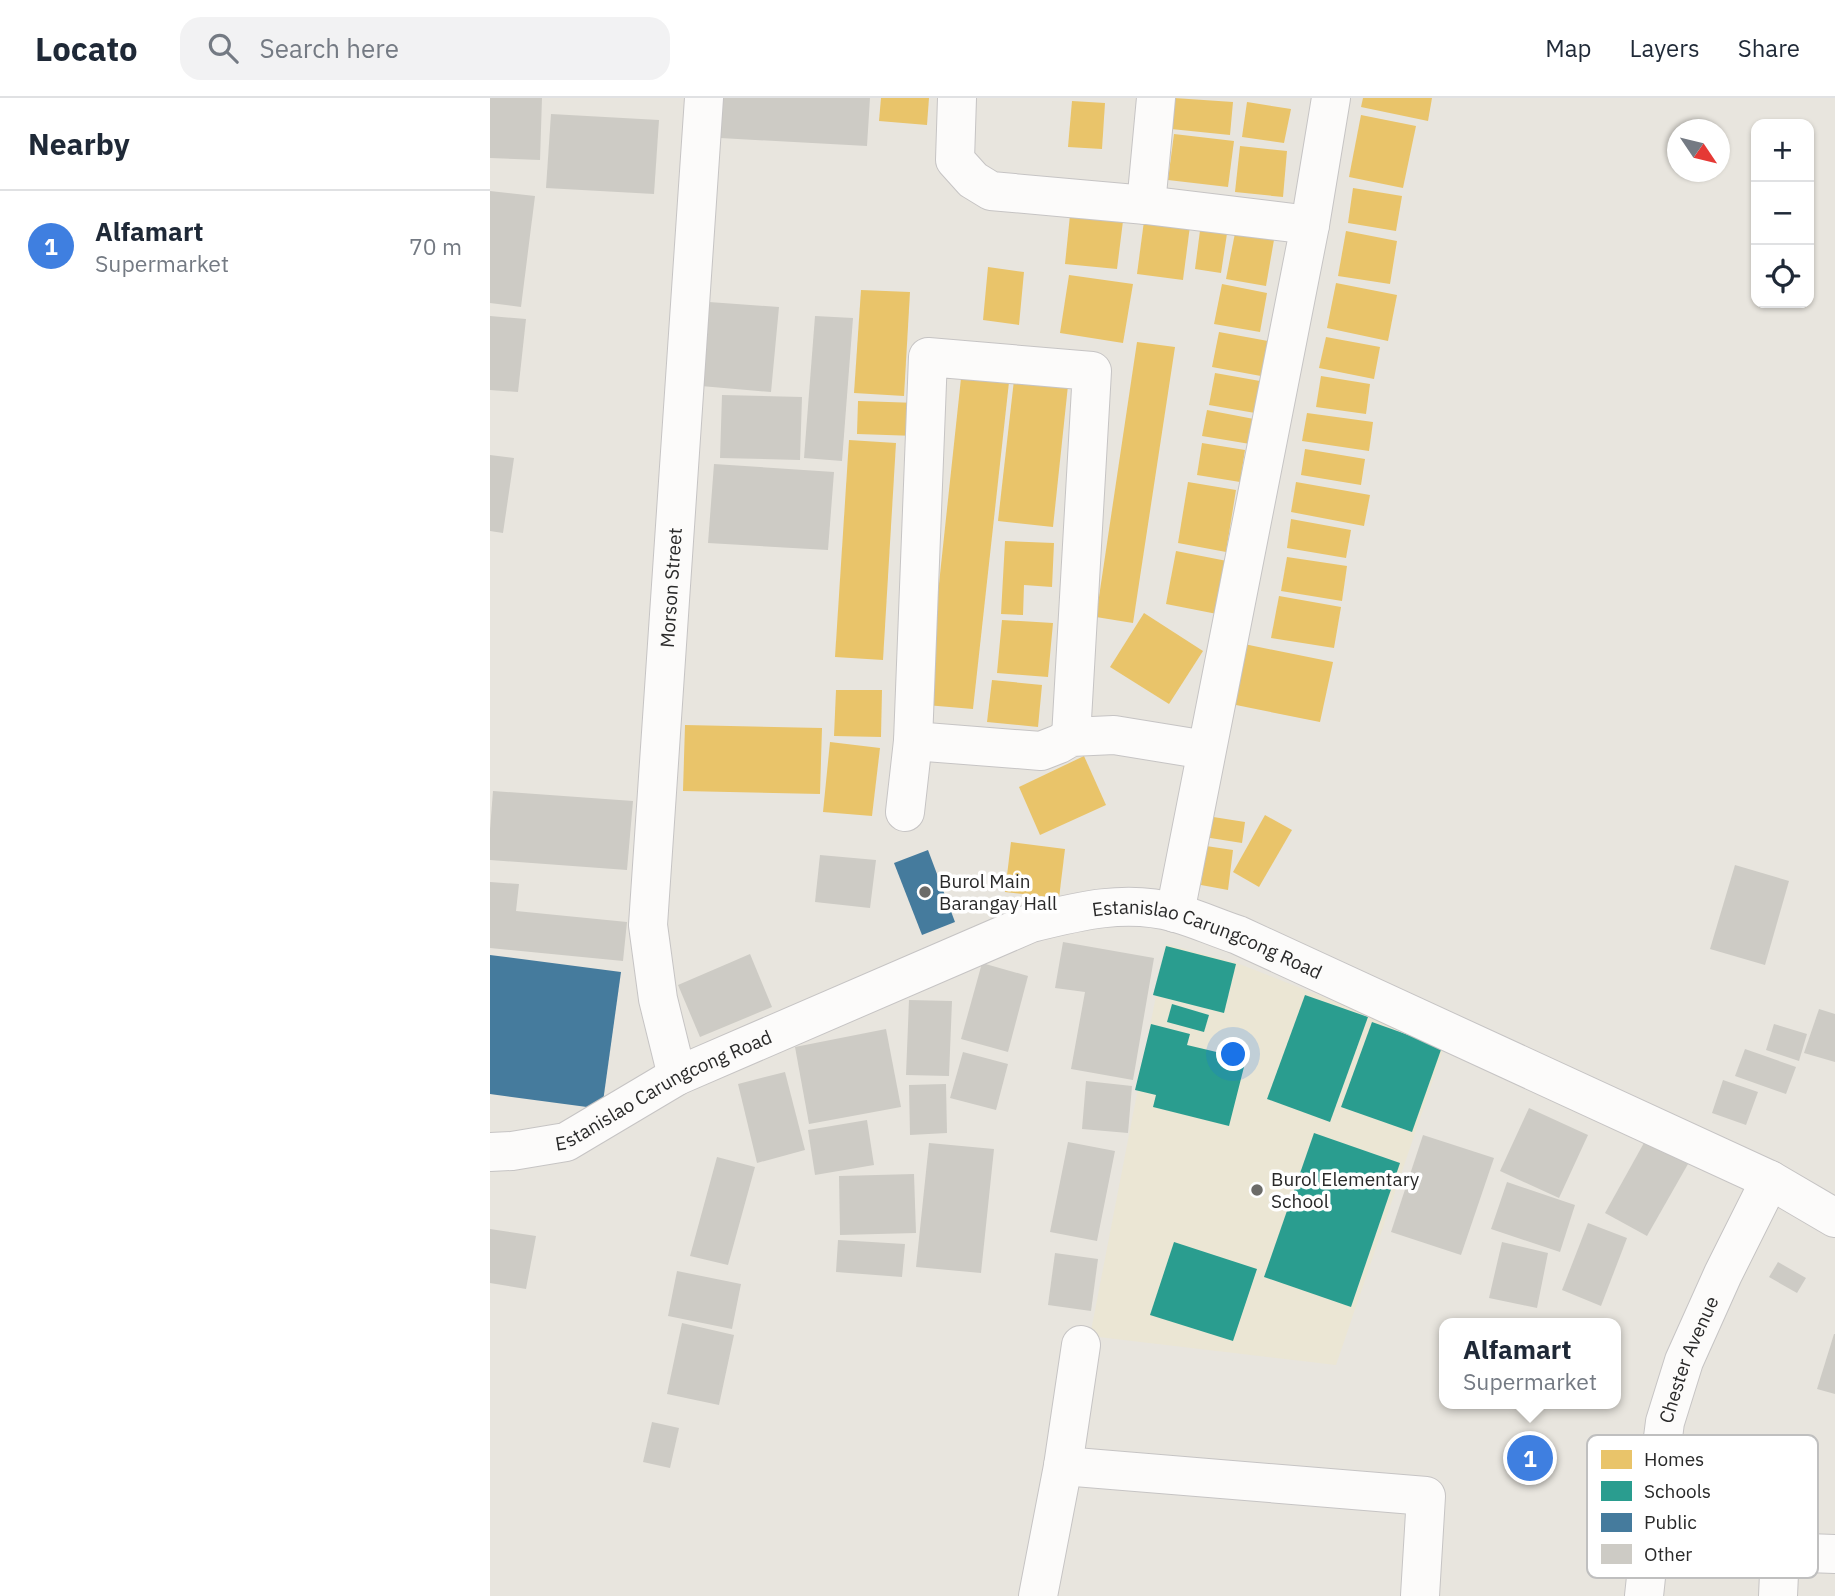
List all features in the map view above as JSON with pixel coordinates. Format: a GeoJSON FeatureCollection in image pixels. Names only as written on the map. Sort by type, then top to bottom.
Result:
{"type":"FeatureCollection","features":[{"type":"Feature","properties":{"kind":"street","name":"Morson Street"},"geometry":{"type":"LineString","coordinates":[[677,1076],[657,999],[648,925],[704,98]]}},
{"type":"Feature","properties":{"kind":"street"},"geometry":{"type":"LineString","coordinates":[[957,98],[955,160],[973,180],[991,191],[1146,205],[1310,225]]}},
{"type":"Feature","properties":{"kind":"street"},"geometry":{"type":"LineString","coordinates":[[1146,205],[1156,98]]}},
{"type":"Feature","properties":{"kind":"street"},"geometry":{"type":"LineString","coordinates":[[1175,913],[1310,225],[1331,98]]}},
{"type":"Feature","properties":{"kind":"street"},"geometry":{"type":"LineString","coordinates":[[905,812],[913,741],[928,357],[1091,371],[1071,737]]}},
{"type":"Feature","properties":{"kind":"street"},"geometry":{"type":"LineString","coordinates":[[913,741],[1041,751],[1071,737],[1114,735],[1206,750]]}},
{"type":"Feature","properties":{"kind":"street","name":"Estanislao Carungcong Road"},"geometry":{"type":"LineString","coordinates":[[490,1152],[566,1142],[677,1076],[1031,923],[1106,907],[1139,907],[1175,913],[1238,935],[1770,1180],[1835,1218]]}},
{"type":"Feature","properties":{"kind":"street","name":"Chester Avenue"},"geometry":{"type":"LineString","coordinates":[[1663,1435],[1684,1361],[1723,1274],[1770,1180]]}},
{"type":"Feature","properties":{"kind":"street"},"geometry":{"type":"LineString","coordinates":[[1038,1596],[1063,1466],[1081,1345]]}},
{"type":"Feature","properties":{"kind":"street"},"geometry":{"type":"LineString","coordinates":[[1063,1466],[1426,1496],[1420,1596]]}},
{"type":"Feature","properties":{"kind":"street","name":"Chester Avenue"},"geometry":{"type":"LineString","coordinates":[[1644,1596],[1646,1578]]}},
{"type":"Feature","properties":{"kind":"street"},"geometry":{"type":"LineString","coordinates":[[1778,1596],[1779,1578]]}},
{"type":"Feature","properties":{"kind":"shaded area","name":"Burol Elementary School"},"geometry":{"type":"Polygon","coordinates":[[[1166,944],[1237,963],[1445,1045],[1336,1365],[1090,1336],[1166,944]]]}},
{"type":"Feature","properties":{"kind":"building: Homes"},"geometry":{"type":"Polygon","coordinates":[[[881,98],[929,98],[927,125],[879,121],[881,98]]]}},
{"type":"Feature","properties":{"kind":"building: Homes"},"geometry":{"type":"Polygon","coordinates":[[[1174,98],[1233,102],[1230,135],[1171,129],[1174,98]]]}},
{"type":"Feature","properties":{"kind":"building: Homes"},"geometry":{"type":"Polygon","coordinates":[[[1363,98],[1432,98],[1428,121],[1361,107],[1363,98]]]}},
{"type":"Feature","properties":{"kind":"building: Homes"},"geometry":{"type":"Polygon","coordinates":[[[1072,101],[1105,103],[1102,149],[1068,147],[1072,101]]]}},
{"type":"Feature","properties":{"kind":"building: Homes"},"geometry":{"type":"Polygon","coordinates":[[[1247,102],[1291,109],[1284,143],[1242,137],[1247,102]]]}},
{"type":"Feature","properties":{"kind":"building: Homes"},"geometry":{"type":"Polygon","coordinates":[[[1361,115],[1416,126],[1403,188],[1349,177],[1361,115]]]}},
{"type":"Feature","properties":{"kind":"building: Homes"},"geometry":{"type":"Polygon","coordinates":[[[1174,134],[1234,141],[1228,187],[1168,180],[1174,134]]]}},
{"type":"Feature","properties":{"kind":"building: Homes"},"geometry":{"type":"Polygon","coordinates":[[[1240,146],[1287,151],[1283,197],[1235,192],[1240,146]]]}},
{"type":"Feature","properties":{"kind":"building: Homes"},"geometry":{"type":"Polygon","coordinates":[[[1353,188],[1402,196],[1396,231],[1348,223],[1353,188]]]}},
{"type":"Feature","properties":{"kind":"building: Homes"},"geometry":{"type":"Polygon","coordinates":[[[1070,215],[1123,221],[1117,269],[1065,264],[1070,215]]]}},
{"type":"Feature","properties":{"kind":"building: Homes"},"geometry":{"type":"Polygon","coordinates":[[[1144,221],[1190,226],[1183,280],[1137,274],[1144,221]]]}},
{"type":"Feature","properties":{"kind":"building: Homes"},"geometry":{"type":"Polygon","coordinates":[[[1201,223],[1228,227],[1221,273],[1195,269],[1201,223]]]}},
{"type":"Feature","properties":{"kind":"building: Homes"},"geometry":{"type":"Polygon","coordinates":[[[1236,228],[1275,234],[1266,286],[1226,279],[1236,228]]]}},
{"type":"Feature","properties":{"kind":"building: Homes"},"geometry":{"type":"Polygon","coordinates":[[[1346,231],[1397,241],[1390,284],[1338,276],[1346,231]]]}},
{"type":"Feature","properties":{"kind":"building: Homes"},"geometry":{"type":"Polygon","coordinates":[[[988,267],[1024,272],[1019,325],[983,320],[988,267]]]}},
{"type":"Feature","properties":{"kind":"building: Homes"},"geometry":{"type":"Polygon","coordinates":[[[1069,275],[1133,284],[1123,343],[1060,333],[1069,275]]]}},
{"type":"Feature","properties":{"kind":"building: Homes"},"geometry":{"type":"Polygon","coordinates":[[[1336,283],[1397,295],[1388,341],[1327,328],[1336,283]]]}},
{"type":"Feature","properties":{"kind":"building: Homes"},"geometry":{"type":"Polygon","coordinates":[[[1222,284],[1267,293],[1260,332],[1214,324],[1222,284]]]}},
{"type":"Feature","properties":{"kind":"building: Homes"},"geometry":{"type":"Polygon","coordinates":[[[861,290],[910,292],[904,396],[854,393],[861,290]]]}},
{"type":"Feature","properties":{"kind":"building: Homes"},"geometry":{"type":"Polygon","coordinates":[[[1219,332],[1268,341],[1261,376],[1212,367],[1219,332]]]}},
{"type":"Feature","properties":{"kind":"building: Homes"},"geometry":{"type":"Polygon","coordinates":[[[1326,337],[1380,347],[1374,379],[1319,368],[1326,337]]]}},
{"type":"Feature","properties":{"kind":"building: Homes"},"geometry":{"type":"Polygon","coordinates":[[[1137,342],[1175,347],[1133,623],[1096,617],[1137,342]]]}},
{"type":"Feature","properties":{"kind":"building: Homes"},"geometry":{"type":"Polygon","coordinates":[[[962,369],[1010,373],[973,709],[926,705],[962,369]]]}},
{"type":"Feature","properties":{"kind":"building: Homes"},"geometry":{"type":"Polygon","coordinates":[[[1015,371],[1069,376],[1053,527],[998,521],[1015,371]]]}},
{"type":"Feature","properties":{"kind":"building: Homes"},"geometry":{"type":"Polygon","coordinates":[[[1215,373],[1260,381],[1255,413],[1209,405],[1215,373]]]}},
{"type":"Feature","properties":{"kind":"building: Homes"},"geometry":{"type":"Polygon","coordinates":[[[1321,376],[1370,384],[1366,414],[1316,407],[1321,376]]]}},
{"type":"Feature","properties":{"kind":"building: Homes"},"geometry":{"type":"Polygon","coordinates":[[[858,401],[918,403],[916,436],[857,434],[858,401]]]}},
{"type":"Feature","properties":{"kind":"building: Homes"},"geometry":{"type":"Polygon","coordinates":[[[1207,410],[1254,419],[1250,444],[1202,436],[1207,410]]]}},
{"type":"Feature","properties":{"kind":"building: Homes"},"geometry":{"type":"Polygon","coordinates":[[[1307,413],[1373,422],[1369,451],[1302,441],[1307,413]]]}},
{"type":"Feature","properties":{"kind":"building: Homes"},"geometry":{"type":"Polygon","coordinates":[[[849,440],[896,443],[883,660],[835,657],[849,440]]]}},
{"type":"Feature","properties":{"kind":"building: Homes"},"geometry":{"type":"Polygon","coordinates":[[[1202,443],[1245,450],[1240,482],[1197,475],[1202,443]]]}},
{"type":"Feature","properties":{"kind":"building: Homes"},"geometry":{"type":"Polygon","coordinates":[[[1305,449],[1365,459],[1361,485],[1301,475],[1305,449]]]}},
{"type":"Feature","properties":{"kind":"building: Homes"},"geometry":{"type":"Polygon","coordinates":[[[1188,482],[1236,490],[1226,552],[1178,543],[1188,482]]]}},
{"type":"Feature","properties":{"kind":"building: Homes"},"geometry":{"type":"Polygon","coordinates":[[[1296,482],[1370,495],[1364,526],[1291,512],[1296,482]]]}},
{"type":"Feature","properties":{"kind":"building: Homes"},"geometry":{"type":"Polygon","coordinates":[[[1291,519],[1351,530],[1346,558],[1287,548],[1291,519]]]}},
{"type":"Feature","properties":{"kind":"building: Homes"},"geometry":{"type":"Polygon","coordinates":[[[1005,541],[1054,543],[1052,587],[1024,585],[1023,615],[1001,614],[1005,541]]]}},
{"type":"Feature","properties":{"kind":"building: Homes"},"geometry":{"type":"Polygon","coordinates":[[[1176,551],[1227,561],[1217,614],[1166,604],[1176,551]]]}},
{"type":"Feature","properties":{"kind":"building: Homes"},"geometry":{"type":"Polygon","coordinates":[[[1287,557],[1347,566],[1342,601],[1281,591],[1287,557]]]}},
{"type":"Feature","properties":{"kind":"building: Homes"},"geometry":{"type":"Polygon","coordinates":[[[1279,596],[1341,607],[1334,648],[1271,638],[1279,596]]]}},
{"type":"Feature","properties":{"kind":"building: Homes"},"geometry":{"type":"Polygon","coordinates":[[[1144,613],[1203,651],[1169,704],[1110,667],[1144,613]]]}},
{"type":"Feature","properties":{"kind":"building: Homes"},"geometry":{"type":"Polygon","coordinates":[[[1002,620],[1053,623],[1048,677],[997,673],[1002,620]]]}},
{"type":"Feature","properties":{"kind":"building: Homes"},"geometry":{"type":"Polygon","coordinates":[[[1244,644],[1333,662],[1320,722],[1231,704],[1244,644]]]}},
{"type":"Feature","properties":{"kind":"building: Homes"},"geometry":{"type":"Polygon","coordinates":[[[992,680],[1042,685],[1038,727],[987,722],[992,680]]]}},
{"type":"Feature","properties":{"kind":"building: Homes"},"geometry":{"type":"Polygon","coordinates":[[[836,690],[882,690],[881,737],[834,736],[836,690]]]}},
{"type":"Feature","properties":{"kind":"building: Homes"},"geometry":{"type":"Polygon","coordinates":[[[685,725],[822,728],[820,794],[683,791],[685,725]]]}},
{"type":"Feature","properties":{"kind":"building: Homes"},"geometry":{"type":"Polygon","coordinates":[[[830,742],[880,748],[872,816],[823,812],[830,742]]]}},
{"type":"Feature","properties":{"kind":"building: Homes"},"geometry":{"type":"Polygon","coordinates":[[[1084,756],[1106,805],[1040,835],[1019,787],[1084,756]]]}},
{"type":"Feature","properties":{"kind":"building: Homes"},"geometry":{"type":"Polygon","coordinates":[[[1265,815],[1292,830],[1259,887],[1233,872],[1265,815]]]}},
{"type":"Feature","properties":{"kind":"building: Homes"},"geometry":{"type":"Polygon","coordinates":[[[1207,816],[1245,822],[1242,843],[1204,837],[1207,816]]]}},
{"type":"Feature","properties":{"kind":"building: Homes"},"geometry":{"type":"Polygon","coordinates":[[[1011,842],[1065,849],[1059,898],[1005,892],[1011,842]]]}},
{"type":"Feature","properties":{"kind":"building: Homes"},"geometry":{"type":"Polygon","coordinates":[[[1206,846],[1233,850],[1228,890],[1201,885],[1206,846]]]}},
{"type":"Feature","properties":{"kind":"building: Schools"},"geometry":{"type":"Polygon","coordinates":[[[1166,946],[1236,964],[1224,1013],[1153,995],[1166,946]]]}},
{"type":"Feature","properties":{"kind":"building: Schools"},"geometry":{"type":"Polygon","coordinates":[[[1305,995],[1368,1017],[1330,1122],[1267,1099],[1305,995]]]}},
{"type":"Feature","properties":{"kind":"building: Schools"},"geometry":{"type":"Polygon","coordinates":[[[1172,1004],[1209,1015],[1204,1032],[1167,1022],[1172,1004]]]}},
{"type":"Feature","properties":{"kind":"building: Schools"},"geometry":{"type":"Polygon","coordinates":[[[1372,1022],[1442,1047],[1412,1132],[1341,1107],[1372,1022]]]}},
{"type":"Feature","properties":{"kind":"building: Schools"},"geometry":{"type":"Polygon","coordinates":[[[1151,1024],[1190,1034],[1187,1045],[1246,1059],[1229,1126],[1153,1107],[1156,1095],[1135,1090],[1151,1024]]]}},
{"type":"Feature","properties":{"kind":"building: Schools"},"geometry":{"type":"Polygon","coordinates":[[[1314,1133],[1400,1163],[1351,1307],[1264,1277],[1314,1133]]]}},
{"type":"Feature","properties":{"kind":"building: Schools"},"geometry":{"type":"Polygon","coordinates":[[[1174,1242],[1257,1269],[1233,1341],[1150,1315],[1174,1242]]]}},
{"type":"Feature","properties":{"kind":"building: Public","name":"Burol Main Barangay Hall"},"geometry":{"type":"Polygon","coordinates":[[[928,850],[955,922],[922,935],[894,863],[928,850]]]}},
{"type":"Feature","properties":{"kind":"building: Public"},"geometry":{"type":"Polygon","coordinates":[[[490,955],[621,972],[602,1109],[490,1094],[490,955]]]}},
{"type":"Feature","properties":{"kind":"building: Other"},"geometry":{"type":"Polygon","coordinates":[[[490,98],[542,98],[540,160],[490,158],[490,98]]]}},
{"type":"Feature","properties":{"kind":"building: Other"},"geometry":{"type":"Polygon","coordinates":[[[723,98],[870,98],[867,146],[720,138],[723,98]]]}},
{"type":"Feature","properties":{"kind":"building: Other"},"geometry":{"type":"Polygon","coordinates":[[[551,114],[659,120],[654,194],[546,188],[551,114]]]}},
{"type":"Feature","properties":{"kind":"building: Other"},"geometry":{"type":"Polygon","coordinates":[[[490,191],[535,196],[521,307],[490,303],[490,191]]]}},
{"type":"Feature","properties":{"kind":"building: Other"},"geometry":{"type":"Polygon","coordinates":[[[709,302],[779,307],[771,392],[701,386],[709,302]]]}},
{"type":"Feature","properties":{"kind":"building: Other"},"geometry":{"type":"Polygon","coordinates":[[[490,316],[526,319],[518,392],[490,390],[490,316]]]}},
{"type":"Feature","properties":{"kind":"building: Other"},"geometry":{"type":"Polygon","coordinates":[[[815,316],[853,318],[842,461],[804,458],[815,316]]]}},
{"type":"Feature","properties":{"kind":"building: Other"},"geometry":{"type":"Polygon","coordinates":[[[722,395],[802,397],[800,460],[720,458],[722,395]]]}},
{"type":"Feature","properties":{"kind":"building: Other"},"geometry":{"type":"Polygon","coordinates":[[[490,455],[514,458],[503,533],[490,531],[490,455]]]}},
{"type":"Feature","properties":{"kind":"building: Other"},"geometry":{"type":"Polygon","coordinates":[[[714,464],[834,472],[828,550],[708,543],[714,464]]]}},
{"type":"Feature","properties":{"kind":"building: Other"},"geometry":{"type":"Polygon","coordinates":[[[493,791],[633,801],[627,870],[490,860],[493,791]]]}},
{"type":"Feature","properties":{"kind":"building: Other"},"geometry":{"type":"Polygon","coordinates":[[[820,855],[876,860],[870,908],[815,902],[820,855]]]}},
{"type":"Feature","properties":{"kind":"building: Other"},"geometry":{"type":"Polygon","coordinates":[[[1735,865],[1789,881],[1765,965],[1710,949],[1735,865]]]}},
{"type":"Feature","properties":{"kind":"building: Other"},"geometry":{"type":"Polygon","coordinates":[[[490,882],[519,884],[516,911],[627,922],[623,961],[490,948],[490,882]]]}},
{"type":"Feature","properties":{"kind":"building: Other"},"geometry":{"type":"Polygon","coordinates":[[[1063,942],[1154,958],[1133,1080],[1071,1069],[1085,992],[1055,988],[1063,942]]]}},
{"type":"Feature","properties":{"kind":"building: Other"},"geometry":{"type":"Polygon","coordinates":[[[750,954],[772,1007],[700,1037],[678,985],[750,954]]]}},
{"type":"Feature","properties":{"kind":"building: Other"},"geometry":{"type":"Polygon","coordinates":[[[982,963],[1028,976],[1008,1052],[961,1039],[982,963]]]}},
{"type":"Feature","properties":{"kind":"building: Other"},"geometry":{"type":"Polygon","coordinates":[[[909,1000],[952,1001],[949,1076],[906,1075],[909,1000]]]}},
{"type":"Feature","properties":{"kind":"building: Other"},"geometry":{"type":"Polygon","coordinates":[[[1819,1009],[1835,1014],[1835,1062],[1804,1053],[1819,1009]]]}},
{"type":"Feature","properties":{"kind":"building: Other"},"geometry":{"type":"Polygon","coordinates":[[[1774,1024],[1807,1034],[1799,1061],[1766,1050],[1774,1024]]]}},
{"type":"Feature","properties":{"kind":"building: Other"},"geometry":{"type":"Polygon","coordinates":[[[886,1029],[901,1107],[809,1124],[795,1047],[886,1029]]]}},
{"type":"Feature","properties":{"kind":"building: Other"},"geometry":{"type":"Polygon","coordinates":[[[1745,1049],[1796,1067],[1786,1094],[1735,1076],[1745,1049]]]}},
{"type":"Feature","properties":{"kind":"building: Other"},"geometry":{"type":"Polygon","coordinates":[[[963,1052],[1008,1064],[996,1110],[950,1098],[963,1052]]]}},
{"type":"Feature","properties":{"kind":"building: Other"},"geometry":{"type":"Polygon","coordinates":[[[785,1072],[805,1150],[757,1163],[738,1084],[785,1072]]]}},
{"type":"Feature","properties":{"kind":"building: Other"},"geometry":{"type":"Polygon","coordinates":[[[1723,1080],[1758,1092],[1746,1125],[1712,1113],[1723,1080]]]}},
{"type":"Feature","properties":{"kind":"building: Other"},"geometry":{"type":"Polygon","coordinates":[[[1086,1081],[1132,1086],[1128,1133],[1082,1129],[1086,1081]]]}},
{"type":"Feature","properties":{"kind":"building: Other"},"geometry":{"type":"Polygon","coordinates":[[[946,1084],[947,1133],[910,1135],[909,1085],[946,1084]]]}},
{"type":"Feature","properties":{"kind":"building: Other"},"geometry":{"type":"Polygon","coordinates":[[[1529,1108],[1588,1135],[1559,1198],[1500,1171],[1529,1108]]]}},
{"type":"Feature","properties":{"kind":"building: Other"},"geometry":{"type":"Polygon","coordinates":[[[867,1120],[874,1165],[815,1175],[808,1130],[867,1120]]]}},
{"type":"Feature","properties":{"kind":"building: Other"},"geometry":{"type":"Polygon","coordinates":[[[1423,1135],[1494,1158],[1461,1255],[1391,1232],[1423,1135]]]}},
{"type":"Feature","properties":{"kind":"building: Other"},"geometry":{"type":"Polygon","coordinates":[[[1645,1141],[1688,1164],[1647,1236],[1605,1213],[1645,1141]]]}},
{"type":"Feature","properties":{"kind":"building: Other"},"geometry":{"type":"Polygon","coordinates":[[[1068,1142],[1115,1151],[1097,1241],[1050,1232],[1068,1142]]]}},
{"type":"Feature","properties":{"kind":"building: Other"},"geometry":{"type":"Polygon","coordinates":[[[929,1143],[994,1149],[981,1273],[916,1267],[929,1143]]]}},
{"type":"Feature","properties":{"kind":"building: Other"},"geometry":{"type":"Polygon","coordinates":[[[717,1157],[755,1167],[728,1265],[690,1256],[717,1157]]]}},
{"type":"Feature","properties":{"kind":"building: Other"},"geometry":{"type":"Polygon","coordinates":[[[914,1174],[916,1233],[840,1235],[839,1176],[914,1174]]]}},
{"type":"Feature","properties":{"kind":"building: Other"},"geometry":{"type":"Polygon","coordinates":[[[1507,1182],[1575,1205],[1560,1252],[1491,1229],[1507,1182]]]}},
{"type":"Feature","properties":{"kind":"building: Other"},"geometry":{"type":"Polygon","coordinates":[[[1588,1223],[1627,1238],[1601,1306],[1562,1290],[1588,1223]]]}},
{"type":"Feature","properties":{"kind":"building: Other"},"geometry":{"type":"Polygon","coordinates":[[[490,1229],[536,1236],[526,1289],[490,1283],[490,1229]]]}},
{"type":"Feature","properties":{"kind":"building: Other"},"geometry":{"type":"Polygon","coordinates":[[[838,1240],[905,1244],[902,1277],[836,1272],[838,1240]]]}},
{"type":"Feature","properties":{"kind":"building: Other"},"geometry":{"type":"Polygon","coordinates":[[[1502,1242],[1548,1253],[1537,1308],[1489,1298],[1502,1242]]]}},
{"type":"Feature","properties":{"kind":"building: Other"},"geometry":{"type":"Polygon","coordinates":[[[1055,1253],[1098,1259],[1091,1311],[1048,1305],[1055,1253]]]}},
{"type":"Feature","properties":{"kind":"building: Other"},"geometry":{"type":"Polygon","coordinates":[[[1778,1262],[1806,1278],[1797,1293],[1769,1277],[1778,1262]]]}},
{"type":"Feature","properties":{"kind":"building: Other"},"geometry":{"type":"Polygon","coordinates":[[[677,1271],[741,1284],[732,1329],[668,1316],[677,1271]]]}},
{"type":"Feature","properties":{"kind":"building: Other"},"geometry":{"type":"Polygon","coordinates":[[[682,1323],[734,1335],[719,1405],[667,1394],[682,1323]]]}},
{"type":"Feature","properties":{"kind":"building: Other"},"geometry":{"type":"Polygon","coordinates":[[[1835,1334],[1835,1394],[1817,1389],[1835,1334]]]}},
{"type":"Feature","properties":{"kind":"building: Other"},"geometry":{"type":"Polygon","coordinates":[[[652,1422],[679,1428],[670,1468],[643,1462],[652,1422]]]}},
{"type":"Feature","properties":{"kind":"place","name":"Burol Main Barangay Hall"},"geometry":{"type":"Point","coordinates":[925,892]}},
{"type":"Feature","properties":{"kind":"place","name":"Burol Elementary School"},"geometry":{"type":"Point","coordinates":[1257,1190]}},
{"type":"Feature","properties":{"kind":"place","name":"Alfamart"},"geometry":{"type":"Point","coordinates":[1530,1458]}}]}
